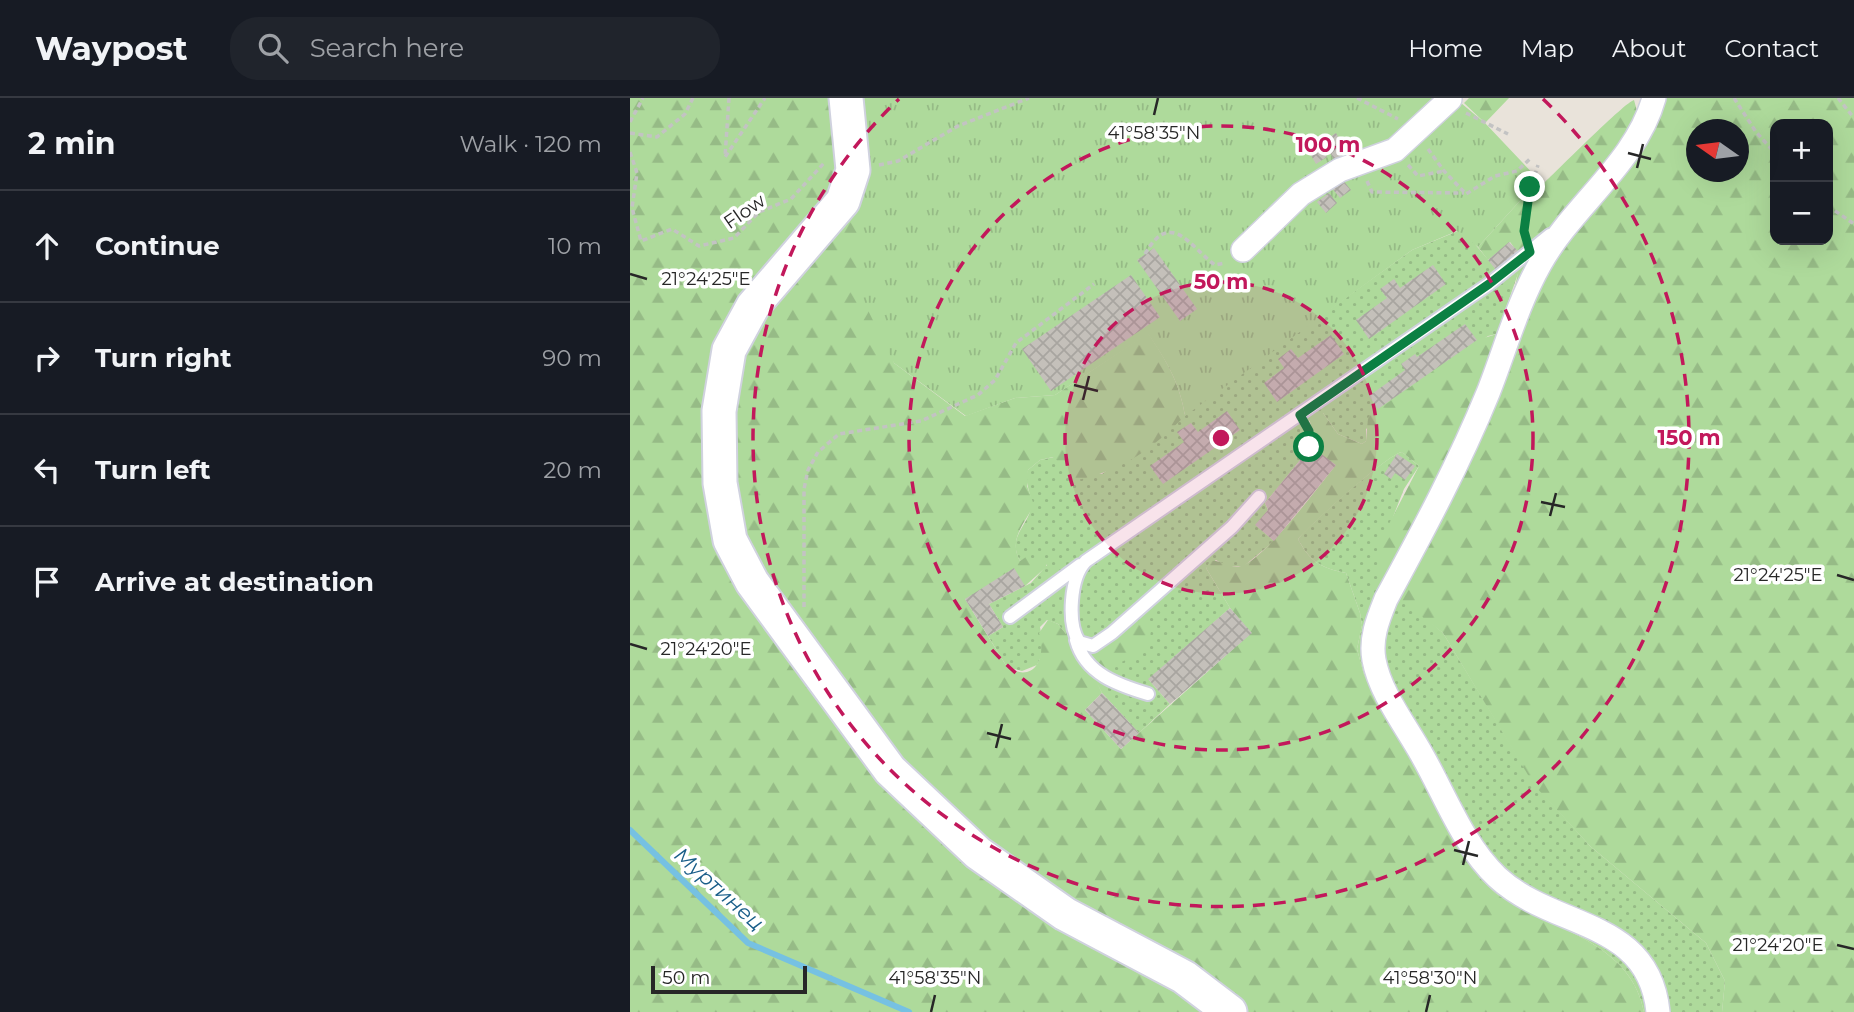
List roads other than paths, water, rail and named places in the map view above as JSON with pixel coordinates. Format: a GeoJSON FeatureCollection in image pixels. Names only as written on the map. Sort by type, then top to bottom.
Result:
{"type":"FeatureCollection","features":[{"type":"Feature","properties":{"kind":"main road"},"geometry":{"type":"LineString","coordinates":[[846,98],[852,137],[853,170],[839,208],[753,306],[729,350],[719,411],[720,483],[730,540],[752,582],[890,770],[978,853],[1065,914],[1184,978],[1230,1012]]}},
{"type":"Feature","properties":{"kind":"street"},"geometry":{"type":"LineString","coordinates":[[1654,98],[1633,142],[1597,189],[1568,219],[1530,284],[1463,451],[1387,599],[1373,636],[1374,661],[1387,693],[1485,864],[1519,894],[1614,939],[1641,960],[1653,982],[1658,1012]]}},
{"type":"Feature","properties":{"kind":"street"},"geometry":{"type":"LineString","coordinates":[[1243,250],[1301,194],[1320,180],[1395,150],[1450,99]]}},
{"type":"Feature","properties":{"kind":"lane"},"geometry":{"type":"LineString","coordinates":[[1010,617],[1086,561],[1489,284],[1568,219]]}},
{"type":"Feature","properties":{"kind":"lane"},"geometry":{"type":"LineString","coordinates":[[1075,633],[1082,645],[1097,644],[1232,527],[1259,497]]}},
{"type":"Feature","properties":{"kind":"lane"},"geometry":{"type":"LineString","coordinates":[[1086,561],[1075,576],[1075,633],[1081,654],[1095,670],[1116,683],[1148,694]]}},
{"type":"Feature","properties":{"kind":"waterway","name":"Муртинец"},"geometry":{"type":"LineString","coordinates":[[630,830],[748,943],[909,1012]]}}]}
